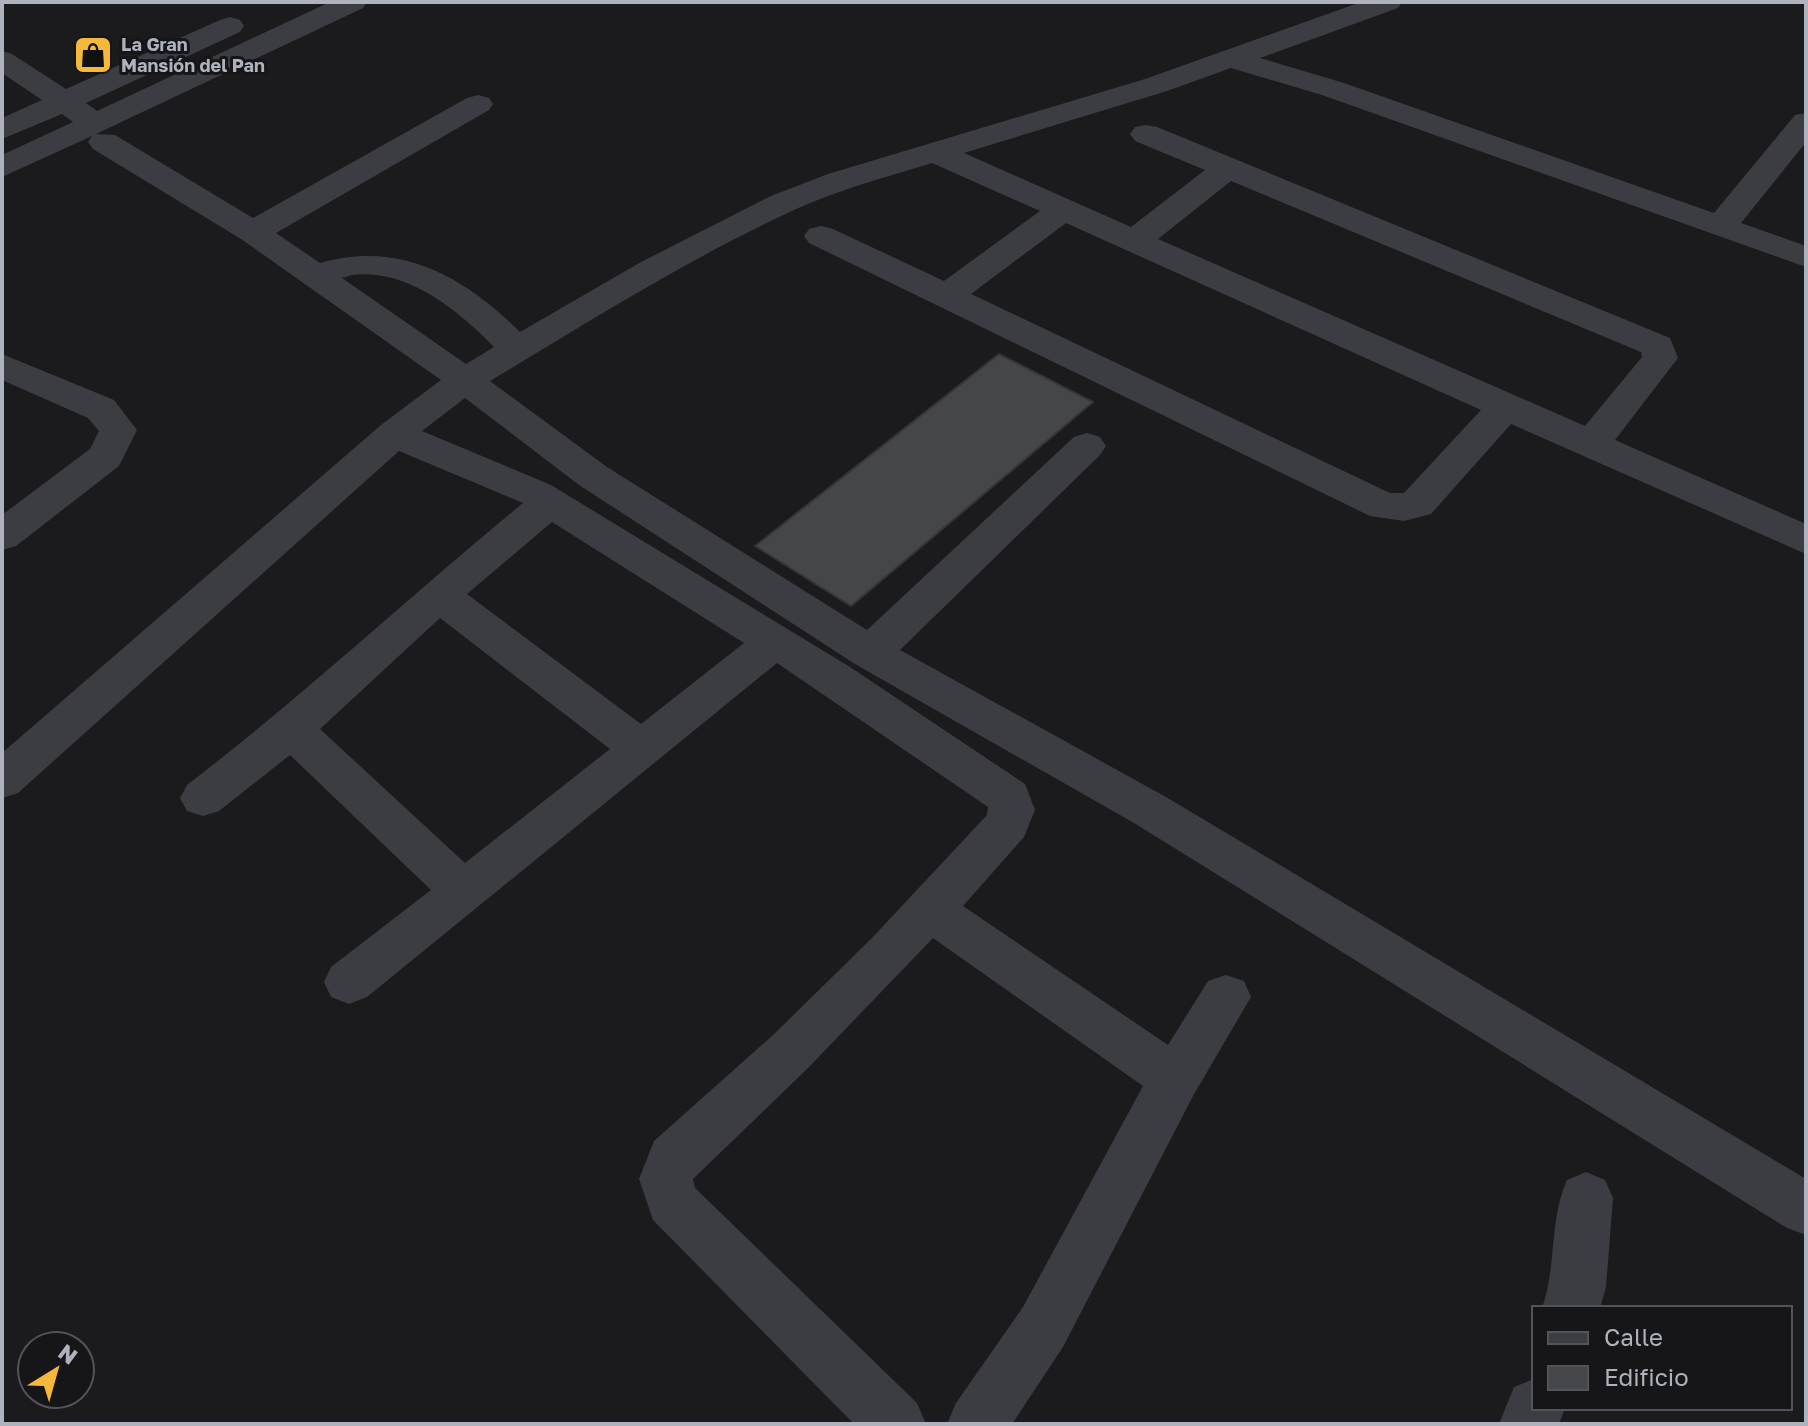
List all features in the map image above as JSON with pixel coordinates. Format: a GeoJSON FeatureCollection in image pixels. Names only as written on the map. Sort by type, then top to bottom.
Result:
{"type":"FeatureCollection","features":[{"type":"Feature","properties":{"kind":"street"},"geometry":{"type":"LineString","coordinates":[[2,167],[67,137],[101,132],[353,2]]}},
{"type":"Feature","properties":{"kind":"street"},"geometry":{"type":"LineString","coordinates":[[2,780],[394,434],[465,380],[653,269],[783,203],[839,181],[1232,59],[1388,2]]}},
{"type":"Feature","properties":{"kind":"street"},"geometry":{"type":"LineString","coordinates":[[2,130],[256,15]]}},
{"type":"Feature","properties":{"kind":"street"},"geometry":{"type":"LineString","coordinates":[[1232,59],[1333,89],[1806,257]]}},
{"type":"Feature","properties":{"kind":"street"},"geometry":{"type":"LineString","coordinates":[[2,60],[101,132],[253,232],[465,380],[593,476],[870,653],[1150,810],[1806,1209]]}},
{"type":"Feature","properties":{"kind":"street"},"geometry":{"type":"LineString","coordinates":[[2,97],[67,137]]}},
{"type":"Feature","properties":{"kind":"street"},"geometry":{"type":"LineString","coordinates":[[253,232],[478,104]]}},
{"type":"Feature","properties":{"kind":"street"},"geometry":{"type":"LineString","coordinates":[[1721,226],[1806,122]]}},
{"type":"Feature","properties":{"kind":"street"},"geometry":{"type":"LineString","coordinates":[[1146,134],[1657,346],[1660,358],[1592,443]]}},
{"type":"Feature","properties":{"kind":"street"},"geometry":{"type":"LineString","coordinates":[[934,152],[1806,540]]}},
{"type":"Feature","properties":{"kind":"street"},"geometry":{"type":"LineString","coordinates":[[1134,241],[1229,167]]}},
{"type":"Feature","properties":{"kind":"street"},"geometry":{"type":"LineString","coordinates":[[945,297],[1063,210]]}},
{"type":"Feature","properties":{"kind":"street"},"geometry":{"type":"LineString","coordinates":[[821,236],[1384,506],[1417,504],[1507,405]]}},
{"type":"Feature","properties":{"kind":"street"},"geometry":{"type":"LineString","coordinates":[[315,275],[364,264],[390,266],[437,285],[475,309],[516,349]]}},
{"type":"Feature","properties":{"kind":"street"},"geometry":{"type":"LineString","coordinates":[[2,366],[101,409],[118,430],[105,457],[2,536]]}},
{"type":"Feature","properties":{"kind":"street"},"geometry":{"type":"LineString","coordinates":[[394,434],[550,502],[835,679],[1009,797],[1012,810],[1008,824],[889,953],[790,1052],[673,1159],[666,1179],[672,1202],[896,1424]]}},
{"type":"Feature","properties":{"kind":"street"},"geometry":{"type":"LineString","coordinates":[[870,653],[1087,446]]}},
{"type":"Feature","properties":{"kind":"street"},"geometry":{"type":"LineString","coordinates":[[203,798],[291,729],[439,595],[550,502]]}},
{"type":"Feature","properties":{"kind":"street"},"geometry":{"type":"LineString","coordinates":[[439,595],[642,749]]}},
{"type":"Feature","properties":{"kind":"street"},"geometry":{"type":"LineString","coordinates":[[349,982],[774,642]]}},
{"type":"Feature","properties":{"kind":"street"},"geometry":{"type":"LineString","coordinates":[[291,729],[464,892]]}},
{"type":"Feature","properties":{"kind":"street"},"geometry":{"type":"LineString","coordinates":[[928,908],[1175,1079]]}},
{"type":"Feature","properties":{"kind":"street"},"geometry":{"type":"LineString","coordinates":[[977,1424],[1043,1327],[1175,1079],[1226,997]]}},
{"type":"Feature","properties":{"kind":"street"},"geometry":{"type":"LineString","coordinates":[[1572,1306],[1578,1287],[1586,1198]]}},
{"type":"Feature","properties":{"kind":"building"},"geometry":{"type":"Polygon","coordinates":[[[999,354],[1093,402],[851,606],[755,546],[999,354]]]}},
{"type":"Feature","properties":{"kind":"place","name":"La Gran Mansión del Pan"},"geometry":{"type":"Point","coordinates":[93,55]}}]}
